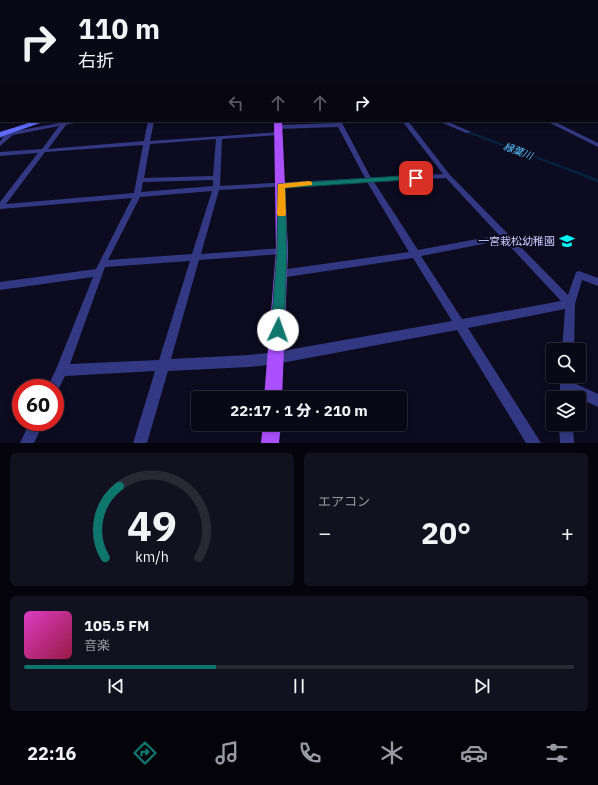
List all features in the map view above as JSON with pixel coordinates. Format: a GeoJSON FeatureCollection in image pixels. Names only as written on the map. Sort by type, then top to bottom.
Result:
{"type":"FeatureCollection","features":[{"type":"Feature","properties":{"kind":"main road"},"geometry":{"type":"LineString","coordinates":[[0,135],[39,122]]}},
{"type":"Feature","properties":{"kind":"main road"},"geometry":{"type":"LineString","coordinates":[[274,391],[282,251],[278,127]]}},
{"type":"Feature","properties":{"kind":"main road"},"geometry":{"type":"LineString","coordinates":[[270,443],[271,431]]}},
{"type":"Feature","properties":{"kind":"street"},"geometry":{"type":"LineString","coordinates":[[0,135],[73,122]]}},
{"type":"Feature","properties":{"kind":"street"},"geometry":{"type":"LineString","coordinates":[[58,379],[100,268],[137,195],[151,122]]}},
{"type":"Feature","properties":{"kind":"street"},"geometry":{"type":"LineString","coordinates":[[406,122],[448,176],[570,304]]}},
{"type":"Feature","properties":{"kind":"street"},"geometry":{"type":"LineString","coordinates":[[437,122],[453,128]]}},
{"type":"Feature","properties":{"kind":"street"},"geometry":{"type":"LineString","coordinates":[[443,122],[468,132]]}},
{"type":"Feature","properties":{"kind":"street"},"geometry":{"type":"LineString","coordinates":[[551,122],[598,145]]}},
{"type":"Feature","properties":{"kind":"street"},"geometry":{"type":"LineString","coordinates":[[0,154],[219,138],[278,127],[339,123],[369,180],[534,443]]}},
{"type":"Feature","properties":{"kind":"street"},"geometry":{"type":"LineString","coordinates":[[0,207],[64,124]]}},
{"type":"Feature","properties":{"kind":"street"},"geometry":{"type":"LineString","coordinates":[[0,144],[11,134]]}},
{"type":"Feature","properties":{"kind":"street"},"geometry":{"type":"LineString","coordinates":[[140,443],[216,188],[219,138]]}},
{"type":"Feature","properties":{"kind":"street"},"geometry":{"type":"LineString","coordinates":[[0,207],[216,188],[448,176]]}},
{"type":"Feature","properties":{"kind":"street"},"geometry":{"type":"LineString","coordinates":[[141,180],[217,178]]}},
{"type":"Feature","properties":{"kind":"street"},"geometry":{"type":"LineString","coordinates":[[280,274],[415,254],[506,237]]}},
{"type":"Feature","properties":{"kind":"street"},"geometry":{"type":"LineString","coordinates":[[0,286],[100,268],[196,257],[282,251]]}},
{"type":"Feature","properties":{"kind":"street"},"geometry":{"type":"LineString","coordinates":[[568,343],[570,304],[578,275],[598,282]]}},
{"type":"Feature","properties":{"kind":"street"},"geometry":{"type":"LineString","coordinates":[[62,370],[276,358],[570,304]]}},
{"type":"Feature","properties":{"kind":"street"},"geometry":{"type":"LineString","coordinates":[[566,387],[598,400]]}},
{"type":"Feature","properties":{"kind":"street"},"geometry":{"type":"LineString","coordinates":[[27,443],[33,431]]}},
{"type":"Feature","properties":{"kind":"street"},"geometry":{"type":"LineString","coordinates":[[566,431],[567,443]]}},
{"type":"Feature","properties":{"kind":"waterway","name":"縁葉川"},"geometry":{"type":"LineString","coordinates":[[465,131],[589,177]]}},
{"type":"Feature","properties":{"kind":"waterway","name":"縁葉川"},"geometry":{"type":"LineString","coordinates":[[586,176],[598,181]]}},
{"type":"Feature","properties":{"kind":"slow traffic"},"geometry":{"type":"LineString","coordinates":[[281,214],[281,185],[309,184]]}},
{"type":"Feature","properties":{"kind":"place","name":"一宮栽松幼稚園"},"geometry":{"type":"Point","coordinates":[567,241]}},
{"type":"Feature","properties":{"kind":"route"},"geometry":{"type":"LineString","coordinates":[[278,330],[282,251],[281,185],[416,178]]}}]}
